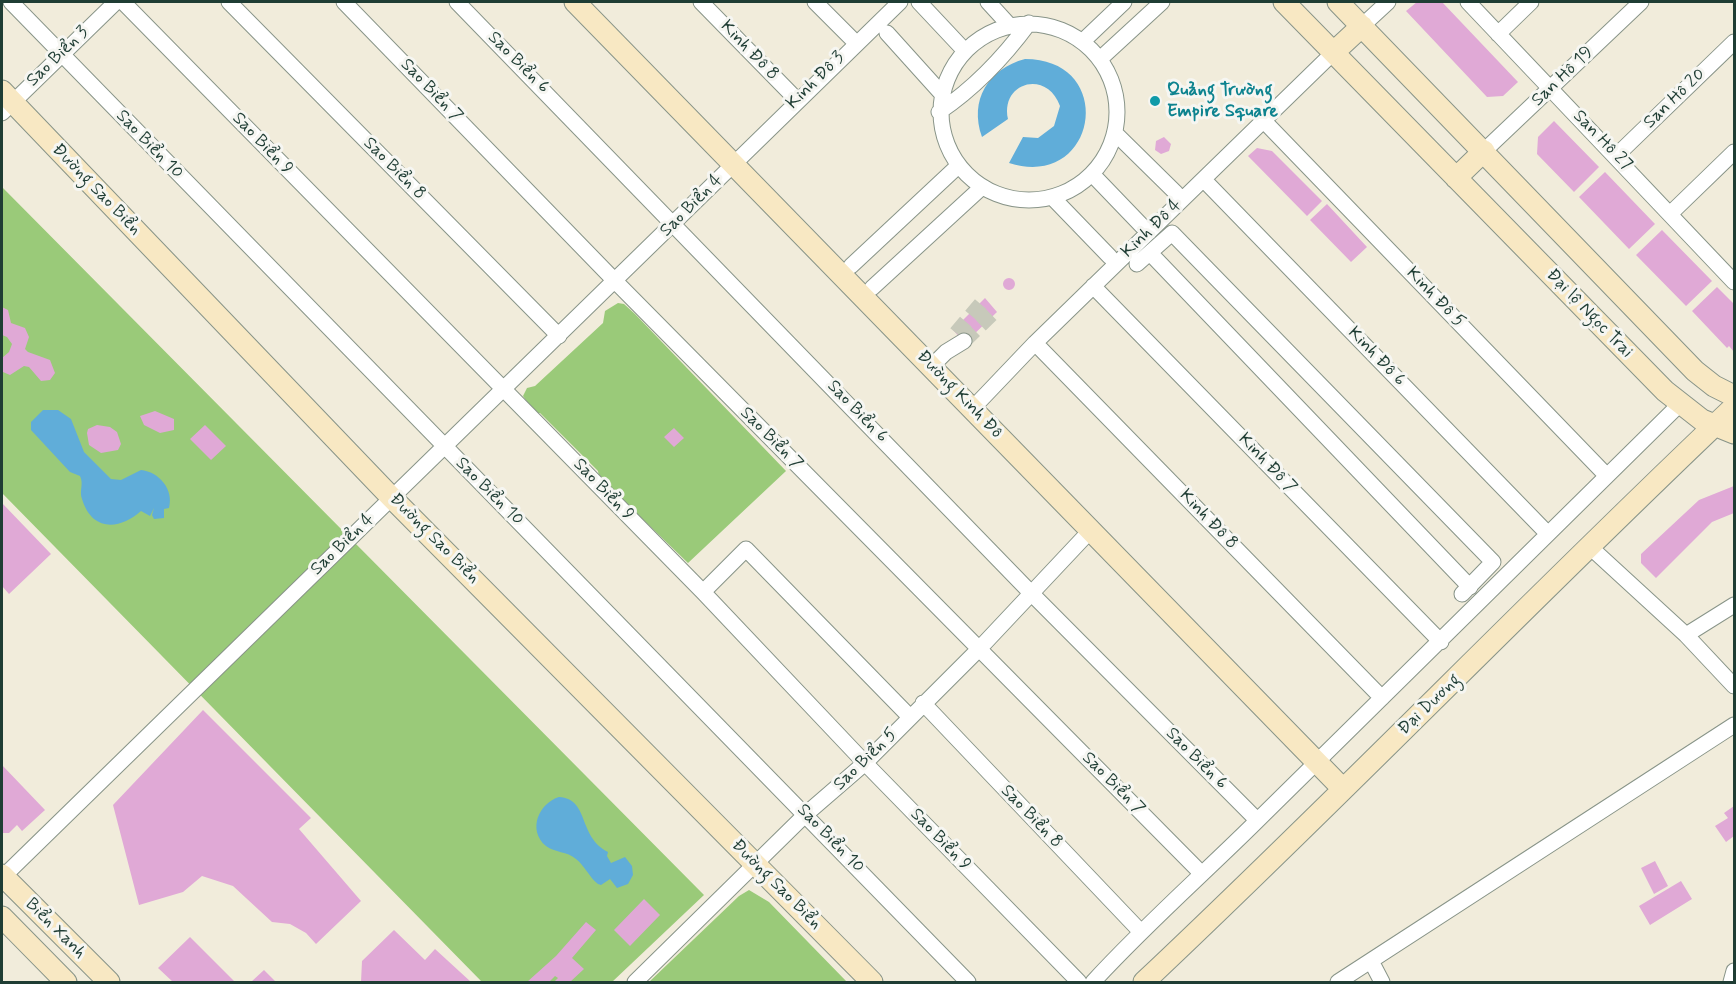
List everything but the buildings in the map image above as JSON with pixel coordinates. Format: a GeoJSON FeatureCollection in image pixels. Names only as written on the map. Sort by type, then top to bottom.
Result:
{"type":"FeatureCollection","features":[{"type":"Feature","properties":{"kind":"street","name":"Sao Biển 10"},"geometry":{"type":"LineString","coordinates":[[11,2],[968,982]]}},
{"type":"Feature","properties":{"kind":"street","name":"Sao Biển 3"},"geometry":{"type":"LineString","coordinates":[[5,102],[61,54],[116,2]]}},
{"type":"Feature","properties":{"kind":"street","name":"Sao Biển 9"},"geometry":{"type":"LineString","coordinates":[[123,2],[703,592],[865,763],[1079,982]]}},
{"type":"Feature","properties":{"kind":"street","name":"Sao Biển 8"},"geometry":{"type":"LineString","coordinates":[[229,2],[559,336]]}},
{"type":"Feature","properties":{"kind":"street","name":"Sao Biển 7"},"geometry":{"type":"LineString","coordinates":[[344,2],[615,281],[1201,873]]}},
{"type":"Feature","properties":{"kind":"street","name":"Sao Biển 6"},"geometry":{"type":"LineString","coordinates":[[457,2],[675,223],[1031,593],[1257,820]]}},
{"type":"Feature","properties":{"kind":"street","name":"Đường Kinh Đô"},"geometry":{"type":"LineString","coordinates":[[575,2],[735,163],[939,359],[973,408],[1343,789]]}},
{"type":"Feature","properties":{"kind":"street","name":"Kinh Đô 8"},"geometry":{"type":"LineString","coordinates":[[701,2],[797,100]]}},
{"type":"Feature","properties":{"kind":"street"},"geometry":{"type":"LineString","coordinates":[[815,2],[856,43]]}},
{"type":"Feature","properties":{"kind":"street","name":"Kinh Đô 3"},"geometry":{"type":"LineString","coordinates":[[735,163],[900,2]]}},
{"type":"Feature","properties":{"kind":"street"},"geometry":{"type":"LineString","coordinates":[[919,2],[965,51]]}},
{"type":"Feature","properties":{"kind":"street"},"geometry":{"type":"LineString","coordinates":[[988,2],[1010,26]]}},
{"type":"Feature","properties":{"kind":"street"},"geometry":{"type":"LineString","coordinates":[[1082,42],[1124,2]]}},
{"type":"Feature","properties":{"kind":"street","name":"Đại lộ Ngọc Trai"},"geometry":{"type":"LineString","coordinates":[[1284,2],[1680,404],[1725,429]]}},
{"type":"Feature","properties":{"kind":"street","name":"Đại lộ Ngọc Trai"},"geometry":{"type":"LineString","coordinates":[[1338,2],[1695,371],[1714,386],[1734,396]]}},
{"type":"Feature","properties":{"kind":"street"},"geometry":{"type":"LineString","coordinates":[[1334,52],[1388,2]]}},
{"type":"Feature","properties":{"kind":"street","name":"San Hô 27"},"geometry":{"type":"LineString","coordinates":[[1468,2],[1732,275]]}},
{"type":"Feature","properties":{"kind":"street"},"geometry":{"type":"LineString","coordinates":[[1498,34],[1531,2]]}},
{"type":"Feature","properties":{"kind":"street","name":"San Hô 19"},"geometry":{"type":"LineString","coordinates":[[1484,151],[1641,2]]}},
{"type":"Feature","properties":{"kind":"street"},"geometry":{"type":"LineString","coordinates":[[1100,59],[1158,3]]}},
{"type":"Feature","properties":{"kind":"street"},"geometry":{"type":"LineString","coordinates":[[939,112],[968,90],[1014,44],[1029,23]]}},
{"type":"Feature","properties":{"kind":"street"},"geometry":{"type":"LineString","coordinates":[[1029,23],[1052,26],[1082,42],[1100,59],[1114,86],[1118,110],[1115,133],[1107,155],[1092,174],[1074,189],[1052,198],[1021,200],[981,188],[958,166],[944,139],[939,112],[942,94],[951,70],[965,51],[983,36],[1010,26],[1029,23]]}},
{"type":"Feature","properties":{"kind":"street"},"geometry":{"type":"LineString","coordinates":[[887,33],[942,94]]}},
{"type":"Feature","properties":{"kind":"street","name":"San Hô 20"},"geometry":{"type":"LineString","coordinates":[[1616,156],[1734,42]]}},
{"type":"Feature","properties":{"kind":"street","name":"Kinh Đô 4"},"geometry":{"type":"LineString","coordinates":[[973,408],[1035,343],[1334,52]]}},
{"type":"Feature","properties":{"kind":"street","name":"Đường Sao Biển"},"geometry":{"type":"LineString","coordinates":[[5,102],[392,498],[872,982]]}},
{"type":"Feature","properties":{"kind":"street","name":"Kinh Đô 5"},"geometry":{"type":"LineString","coordinates":[[1263,120],[1606,476]]}},
{"type":"Feature","properties":{"kind":"street"},"geometry":{"type":"LineString","coordinates":[[1115,133],[1176,193]]}},
{"type":"Feature","properties":{"kind":"street"},"geometry":{"type":"LineString","coordinates":[[1456,178],[1484,151]]}},
{"type":"Feature","properties":{"kind":"street"},"geometry":{"type":"LineString","coordinates":[[1671,213],[1734,152]]}},
{"type":"Feature","properties":{"kind":"street","name":"Sao Biển 4"},"geometry":{"type":"LineString","coordinates":[[2,877],[445,448],[735,163]]}},
{"type":"Feature","properties":{"kind":"street"},"geometry":{"type":"LineString","coordinates":[[851,266],[958,166]]}},
{"type":"Feature","properties":{"kind":"street"},"geometry":{"type":"LineString","coordinates":[[1092,174],[1142,226]]}},
{"type":"Feature","properties":{"kind":"street","name":"Kinh Đô 6"},"geometry":{"type":"LineString","coordinates":[[1204,180],[1547,533]]}},
{"type":"Feature","properties":{"kind":"street"},"geometry":{"type":"LineString","coordinates":[[872,288],[981,188]]}},
{"type":"Feature","properties":{"kind":"street"},"geometry":{"type":"LineString","coordinates":[[1052,198],[1110,257]]}},
{"type":"Feature","properties":{"kind":"street"},"geometry":{"type":"LineString","coordinates":[[1137,264],[1174,231],[1497,558],[1466,590],[1150,253]]}},
{"type":"Feature","properties":{"kind":"street","name":"Kinh Đô 7"},"geometry":{"type":"LineString","coordinates":[[1093,286],[1441,642]]}},
{"type":"Feature","properties":{"kind":"street"},"geometry":{"type":"LineString","coordinates":[[939,359],[960,337]]}},
{"type":"Feature","properties":{"kind":"street","name":"Kinh Đô 8"},"geometry":{"type":"LineString","coordinates":[[1035,343],[1382,698]]}},
{"type":"Feature","properties":{"kind":"street"},"geometry":{"type":"LineString","coordinates":[[1093,982],[1140,931],[1441,642],[1547,533],[1680,404]]}},
{"type":"Feature","properties":{"kind":"street","name":"Đại Dương"},"geometry":{"type":"LineString","coordinates":[[1143,982],[1246,886],[1488,649],[1589,546],[1725,429],[1734,408]]}},
{"type":"Feature","properties":{"kind":"street","name":"Sao Biển 5"},"geometry":{"type":"LineString","coordinates":[[635,982],[806,814],[865,763],[979,649],[1090,531]]}},
{"type":"Feature","properties":{"kind":"street"},"geometry":{"type":"LineString","coordinates":[[1589,546],[1686,635],[1734,686]]}},
{"type":"Feature","properties":{"kind":"street"},"geometry":{"type":"LineString","coordinates":[[703,592],[746,549],[910,717]]}},
{"type":"Feature","properties":{"kind":"street"},"geometry":{"type":"LineString","coordinates":[[1686,635],[1734,605]]}},
{"type":"Feature","properties":{"kind":"street","name":"Sao Biển 8"},"geometry":{"type":"LineString","coordinates":[[923,703],[1140,931]]}},
{"type":"Feature","properties":{"kind":"street"},"geometry":{"type":"LineString","coordinates":[[1338,982],[1734,725]]}},
{"type":"Feature","properties":{"kind":"street","name":"Biển Xanh"},"geometry":{"type":"LineString","coordinates":[[2,877],[110,982]]}},
{"type":"Feature","properties":{"kind":"street","name":"Biển Xanh"},"geometry":{"type":"LineString","coordinates":[[2,917],[66,982]]}},
{"type":"Feature","properties":{"kind":"street"},"geometry":{"type":"LineString","coordinates":[[1371,961],[1382,982]]}},
{"type":"Feature","properties":{"kind":"street"},"geometry":{"type":"LineString","coordinates":[[1731,982],[1734,971]]}},
{"type":"Feature","properties":{"kind":"green space"},"geometry":{"type":"Polygon","coordinates":[[[2,187],[704,895],[612,982],[482,982],[2,493],[2,187]]]}},
{"type":"Feature","properties":{"kind":"green space"},"geometry":{"type":"Polygon","coordinates":[[[618,303],[624,304],[635,314],[786,471],[688,563],[599,477],[598,471],[540,413],[535,413],[523,396],[527,388],[535,386],[603,323],[605,311],[618,303]]]}},
{"type":"Feature","properties":{"kind":"green space"},"geometry":{"type":"Polygon","coordinates":[[[749,890],[769,902],[847,982],[649,982],[739,896],[749,890]]]}},
{"type":"Feature","properties":{"kind":"water"},"geometry":{"type":"Polygon","coordinates":[[[1025,59],[1055,65],[1074,79],[1084,99],[1085,122],[1078,142],[1062,159],[1039,167],[1009,163],[1023,137],[1038,138],[1054,126],[1060,106],[1054,94],[1045,87],[1036,84],[1018,89],[1011,96],[1007,106],[1008,119],[982,137],[979,123],[980,99],[992,78],[1001,70],[1025,59]]]}},
{"type":"Feature","properties":{"kind":"water"},"geometry":{"type":"Polygon","coordinates":[[[43,410],[58,410],[71,419],[84,452],[111,479],[121,480],[141,470],[148,471],[159,478],[167,488],[170,501],[169,508],[164,509],[164,518],[154,519],[152,515],[154,508],[150,516],[141,511],[124,522],[116,524],[100,522],[92,517],[82,499],[80,476],[70,472],[31,430],[31,422],[43,410]]]}},
{"type":"Feature","properties":{"kind":"water"},"geometry":{"type":"Polygon","coordinates":[[[559,797],[569,799],[575,804],[592,837],[608,852],[607,856],[611,863],[625,857],[632,866],[633,875],[628,884],[617,888],[610,879],[601,885],[598,884],[576,859],[546,846],[540,840],[536,825],[541,811],[552,800],[559,797]]]}},
{"type":"Feature","properties":{"kind":"tunnel"},"geometry":{"type":"LineString","coordinates":[[956,333],[985,299]]}},
{"type":"Feature","properties":{"kind":"tunnel"},"geometry":{"type":"LineString","coordinates":[[964,341],[996,310]]}},
{"type":"Feature","properties":{"kind":"place","name":"Quảng Trường Empire Square"},"geometry":{"type":"Point","coordinates":[1155,101]}}]}
